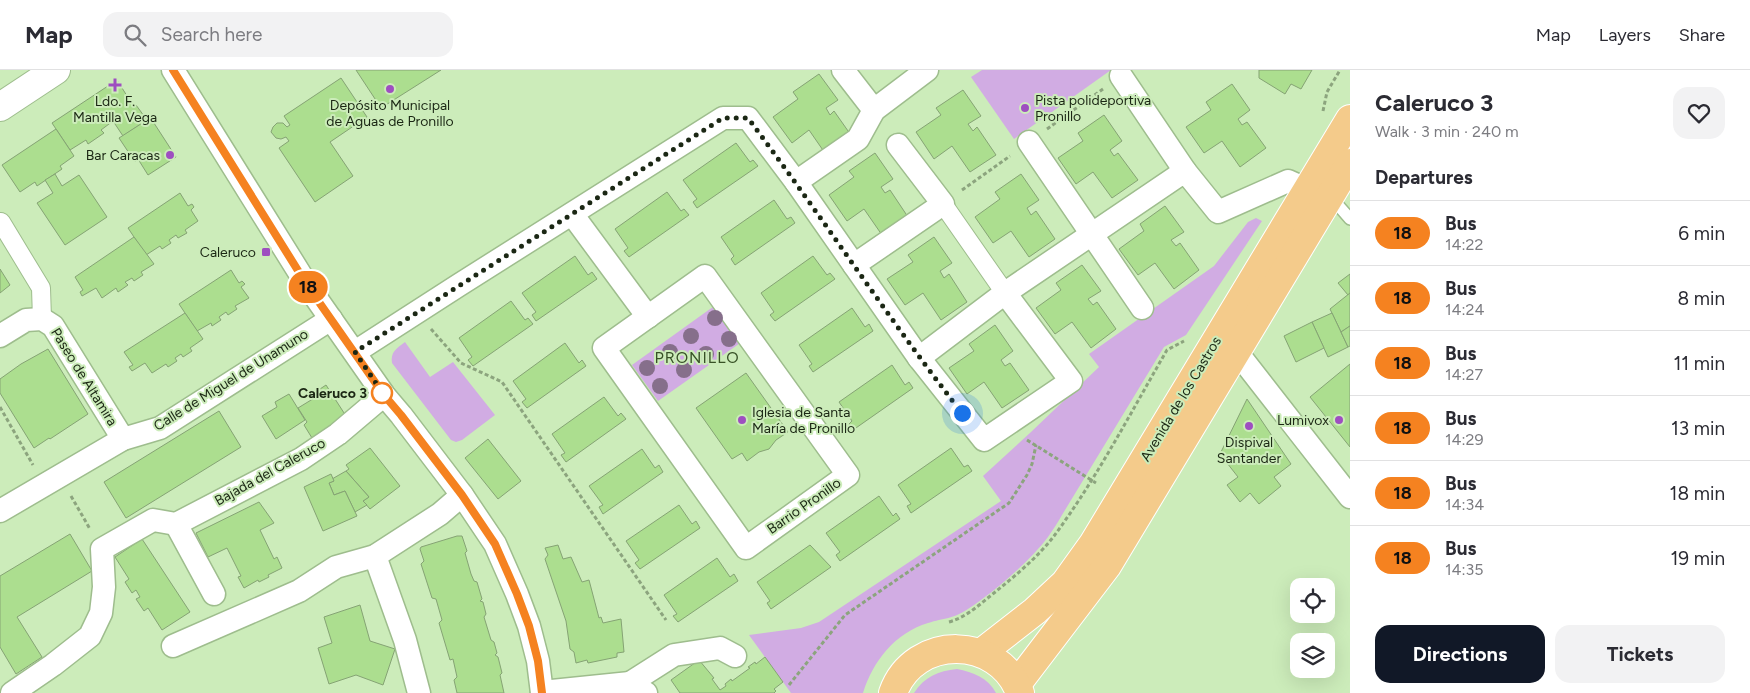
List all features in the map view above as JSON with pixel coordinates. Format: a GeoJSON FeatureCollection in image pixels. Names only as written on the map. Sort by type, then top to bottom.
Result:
{"type":"FeatureCollection","features":[{"type":"Feature","properties":{"kind":"main road"},"geometry":{"type":"LineString","coordinates":[[0,107],[34,70]]}},
{"type":"Feature","properties":{"kind":"main road"},"geometry":{"type":"LineString","coordinates":[[0,107],[56,70]]}},
{"type":"Feature","properties":{"kind":"main road","name":"Avenida de los Castros"},"geometry":{"type":"LineString","coordinates":[[1019,688],[1107,566],[1236,351],[1319,193],[1350,120]]}},
{"type":"Feature","properties":{"kind":"main road","name":"Avenida de los Castros"},"geometry":{"type":"LineString","coordinates":[[981,652],[1035,611],[1065,583],[1093,544],[1319,193],[1350,163]]}},
{"type":"Feature","properties":{"kind":"main road"},"geometry":{"type":"LineString","coordinates":[[893,693],[896,685],[908,669],[923,657],[942,650],[962,648],[981,652],[1002,665],[1019,688]]}},
{"type":"Feature","properties":{"kind":"street"},"geometry":{"type":"LineString","coordinates":[[173,70],[307,285],[384,395],[462,495],[495,544],[529,626],[538,661],[542,692],[638,688],[674,655],[720,648],[735,656]]}},
{"type":"Feature","properties":{"kind":"street"},"geometry":{"type":"LineString","coordinates":[[843,70],[874,110]]}},
{"type":"Feature","properties":{"kind":"street"},"geometry":{"type":"LineString","coordinates":[[796,182],[858,139],[874,110],[927,70]]}},
{"type":"Feature","properties":{"kind":"street"},"geometry":{"type":"LineString","coordinates":[[1121,76],[1185,171],[1218,212],[1288,180],[1319,193]]}},
{"type":"Feature","properties":{"kind":"street"},"geometry":{"type":"LineString","coordinates":[[355,352],[723,118],[748,118],[796,182],[919,358],[984,440],[1072,381],[898,145]]}},
{"type":"Feature","properties":{"kind":"street"},"geometry":{"type":"LineString","coordinates":[[1029,142],[1142,308]]}},
{"type":"Feature","properties":{"kind":"street"},"geometry":{"type":"LineString","coordinates":[[919,358],[1005,292],[1185,171]]}},
{"type":"Feature","properties":{"kind":"street"},"geometry":{"type":"LineString","coordinates":[[854,265],[943,204]]}},
{"type":"Feature","properties":{"kind":"street"},"geometry":{"type":"LineString","coordinates":[[572,214],[648,317]]}},
{"type":"Feature","properties":{"kind":"street","name":"Paseo de Altamira"},"geometry":{"type":"LineString","coordinates":[[1,222],[41,288],[42,319]]}},
{"type":"Feature","properties":{"kind":"street","name":"Barrio Pronillo"},"geometry":{"type":"LineString","coordinates":[[706,276],[848,475],[746,548],[604,348],[648,317],[706,276]]}},
{"type":"Feature","properties":{"kind":"street","name":"Paseo de Altamira"},"geometry":{"type":"LineString","coordinates":[[0,336],[26,320],[42,319],[54,326],[123,439]]}},
{"type":"Feature","properties":{"kind":"street","name":"Calle de Miguel de Unamuno"},"geometry":{"type":"LineString","coordinates":[[0,511],[123,439],[160,428],[331,319]]}},
{"type":"Feature","properties":{"kind":"street","name":"Avenida de los Castros"},"geometry":{"type":"LineString","coordinates":[[1236,351],[1350,497]]}},
{"type":"Feature","properties":{"kind":"street","name":"Bajada del Caleruco"},"geometry":{"type":"LineString","coordinates":[[176,524],[300,459],[338,434],[370,409],[384,395]]}},
{"type":"Feature","properties":{"kind":"street"},"geometry":{"type":"LineString","coordinates":[[173,646],[299,591],[336,566],[375,556],[440,514],[462,495]]}},
{"type":"Feature","properties":{"kind":"street"},"geometry":{"type":"LineString","coordinates":[[12,693],[53,665],[90,636],[101,613],[104,587],[102,549],[153,520],[176,524],[214,594]]}},
{"type":"Feature","properties":{"kind":"street"},"geometry":{"type":"LineString","coordinates":[[375,556],[405,640],[419,693]]}},
{"type":"Feature","properties":{"kind":"lane"},"geometry":{"type":"LineString","coordinates":[[1319,193],[1350,219]]}},
{"type":"Feature","properties":{"kind":"path"},"geometry":{"type":"LineString","coordinates":[[1323,115],[1327,92],[1340,70]]}},
{"type":"Feature","properties":{"kind":"path"},"geometry":{"type":"LineString","coordinates":[[417,313],[461,363],[502,382],[666,620]]}},
{"type":"Feature","properties":{"kind":"path"},"geometry":{"type":"LineString","coordinates":[[943,623],[963,617],[972,611],[1002,586],[1054,537],[1091,480],[1167,350],[1187,340]]}},
{"type":"Feature","properties":{"kind":"path"},"geometry":{"type":"LineString","coordinates":[[0,406],[45,484]]}},
{"type":"Feature","properties":{"kind":"path"},"geometry":{"type":"LineString","coordinates":[[1006,425],[1096,483]]}},
{"type":"Feature","properties":{"kind":"path"},"geometry":{"type":"LineString","coordinates":[[789,685],[845,615],[1010,503],[1028,475],[1036,445]]}},
{"type":"Feature","properties":{"kind":"shaded area","name":"Pista polideportiva Pronillo"},"geometry":{"type":"Polygon","coordinates":[[[982,70],[1111,70],[1014,139],[971,77],[982,70]]]}},
{"type":"Feature","properties":{"kind":"shaded area"},"geometry":{"type":"Polygon","coordinates":[[[1256,218],[1262,221],[1186,335],[1164,347],[1048,537],[1031,556],[1000,586],[968,609],[953,617],[916,628],[896,641],[879,659],[863,693],[791,693],[749,635],[801,628],[819,622],[1001,501],[983,476],[1099,367],[1089,354],[1214,266],[1248,222],[1256,218]]]}},
{"type":"Feature","properties":{"kind":"shaded area"},"geometry":{"type":"Polygon","coordinates":[[[717,304],[743,341],[658,401],[632,365],[717,304]]]}},
{"type":"Feature","properties":{"kind":"shaded area"},"geometry":{"type":"Polygon","coordinates":[[[405,342],[430,377],[453,362],[495,415],[462,440],[456,442],[451,440],[392,363],[393,353],[405,342]]]}},
{"type":"Feature","properties":{"kind":"shaded area"},"geometry":{"type":"Polygon","coordinates":[[[957,669],[980,676],[989,683],[996,693],[914,693],[922,683],[932,676],[944,671],[957,669]]]}},
{"type":"Feature","properties":{"kind":"building","name":"Depósito Municipal de Aguas de Pronillo"},"geometry":{"type":"Polygon","coordinates":[[[356,70],[441,70],[381,108],[356,70]]]}},
{"type":"Feature","properties":{"kind":"building"},"geometry":{"type":"Polygon","coordinates":[[[1259,70],[1312,70],[1301,89],[1291,84],[1285,94],[1259,78],[1259,70]]]}},
{"type":"Feature","properties":{"kind":"building"},"geometry":{"type":"Polygon","coordinates":[[[819,74],[838,100],[826,108],[830,115],[834,111],[853,138],[827,156],[809,130],[792,143],[773,117],[798,99],[793,92],[819,74]]]}},
{"type":"Feature","properties":{"kind":"building"},"geometry":{"type":"Polygon","coordinates":[[[341,78],[367,117],[330,142],[353,176],[315,202],[279,148],[289,141],[286,137],[276,138],[271,132],[277,123],[283,123],[287,127],[290,125],[284,116],[341,78]]]}},
{"type":"Feature","properties":{"kind":"building"},"geometry":{"type":"Polygon","coordinates":[[[117,80],[134,107],[136,105],[147,120],[123,136],[113,121],[101,130],[104,133],[88,144],[86,140],[70,150],[52,123],[117,80]]]}},
{"type":"Feature","properties":{"kind":"building"},"geometry":{"type":"Polygon","coordinates":[[[1232,84],[1250,110],[1238,119],[1242,125],[1247,122],[1266,148],[1240,167],[1222,141],[1204,153],[1186,127],[1211,110],[1206,102],[1232,84]]]}},
{"type":"Feature","properties":{"kind":"building"},"geometry":{"type":"Polygon","coordinates":[[[963,90],[981,116],[968,124],[973,131],[977,127],[996,155],[970,172],[952,146],[934,159],[916,132],[941,115],[936,108],[963,90]]]}},
{"type":"Feature","properties":{"kind":"building"},"geometry":{"type":"Polygon","coordinates":[[[1104,115],[1122,141],[1110,150],[1114,156],[1118,153],[1138,180],[1112,198],[1093,172],[1076,184],[1058,158],[1083,141],[1078,133],[1104,115]]]}},
{"type":"Feature","properties":{"kind":"building"},"geometry":{"type":"Polygon","coordinates":[[[147,120],[148,123],[152,120],[176,157],[148,175],[138,159],[135,162],[119,138],[147,120]]]}},
{"type":"Feature","properties":{"kind":"building"},"geometry":{"type":"Polygon","coordinates":[[[56,129],[74,156],[60,166],[62,169],[37,186],[35,182],[20,192],[2,165],[56,129]]]}},
{"type":"Feature","properties":{"kind":"building"},"geometry":{"type":"Polygon","coordinates":[[[736,143],[750,162],[753,160],[758,166],[697,208],[693,202],[697,199],[683,180],[736,143]]]}},
{"type":"Feature","properties":{"kind":"building"},"geometry":{"type":"Polygon","coordinates":[[[875,153],[893,179],[881,187],[885,193],[890,190],[908,217],[882,235],[864,209],[847,221],[829,195],[854,177],[849,171],[875,153]]]}},
{"type":"Feature","properties":{"kind":"building"},"geometry":{"type":"Polygon","coordinates":[[[55,174],[62,186],[79,175],[107,217],[65,245],[37,203],[53,193],[45,180],[55,174]]]}},
{"type":"Feature","properties":{"kind":"building"},"geometry":{"type":"Polygon","coordinates":[[[1021,174],[1039,200],[1027,208],[1031,215],[1036,211],[1055,239],[1029,257],[1011,231],[993,243],[975,217],[1000,199],[995,192],[1021,174]]]}},
{"type":"Feature","properties":{"kind":"building"},"geometry":{"type":"Polygon","coordinates":[[[667,192],[681,211],[684,209],[689,215],[629,257],[624,251],[628,248],[615,229],[667,192]]]}},
{"type":"Feature","properties":{"kind":"building"},"geometry":{"type":"Polygon","coordinates":[[[180,193],[188,206],[192,204],[194,207],[191,210],[198,221],[185,230],[187,233],[178,238],[176,235],[169,240],[171,243],[162,249],[160,246],[146,255],[128,228],[180,193]]]}},
{"type":"Feature","properties":{"kind":"building"},"geometry":{"type":"Polygon","coordinates":[[[774,200],[787,219],[791,217],[795,223],[735,265],[731,259],[734,256],[721,237],[774,200]]]}},
{"type":"Feature","properties":{"kind":"building"},"geometry":{"type":"Polygon","coordinates":[[[1165,206],[1184,232],[1171,240],[1176,246],[1180,243],[1199,270],[1174,289],[1155,263],[1138,275],[1119,249],[1144,231],[1140,224],[1165,206]]]}},
{"type":"Feature","properties":{"kind":"building"},"geometry":{"type":"Polygon","coordinates":[[[134,237],[154,264],[141,272],[143,275],[134,281],[132,278],[125,282],[128,285],[118,292],[116,288],[102,298],[96,288],[82,296],[80,292],[83,290],[75,277],[134,237]]]}},
{"type":"Feature","properties":{"kind":"building"},"geometry":{"type":"Polygon","coordinates":[[[934,237],[952,263],[940,271],[944,278],[949,274],[967,302],[941,320],[923,293],[905,305],[887,279],[913,262],[908,255],[934,237]]]}},
{"type":"Feature","properties":{"kind":"building"},"geometry":{"type":"Polygon","coordinates":[[[575,256],[588,275],[592,272],[597,279],[536,321],[532,315],[536,312],[522,293],[575,256]]]}},
{"type":"Feature","properties":{"kind":"building"},"geometry":{"type":"Polygon","coordinates":[[[813,256],[827,275],[830,273],[835,279],[775,321],[770,315],[774,312],[761,293],[813,256]]]}},
{"type":"Feature","properties":{"kind":"building"},"geometry":{"type":"Polygon","coordinates":[[[1082,265],[1101,291],[1088,299],[1093,305],[1097,302],[1116,329],[1091,348],[1072,322],[1055,334],[1036,308],[1061,290],[1056,283],[1082,265]]]}},
{"type":"Feature","properties":{"kind":"building"},"geometry":{"type":"Polygon","coordinates":[[[0,269],[10,285],[0,293],[0,269]]]}},
{"type":"Feature","properties":{"kind":"building"},"geometry":{"type":"Polygon","coordinates":[[[231,270],[239,283],[242,281],[245,284],[241,287],[249,298],[235,306],[237,309],[228,315],[226,312],[219,317],[221,320],[212,326],[211,323],[197,331],[179,304],[231,270]]]}},
{"type":"Feature","properties":{"kind":"building"},"geometry":{"type":"Polygon","coordinates":[[[1350,274],[1350,293],[1348,295],[1338,283],[1350,274]]]}},
{"type":"Feature","properties":{"kind":"building"},"geometry":{"type":"Polygon","coordinates":[[[1350,293],[1350,326],[1341,332],[1330,309],[1350,293]]]}},
{"type":"Feature","properties":{"kind":"building"},"geometry":{"type":"Polygon","coordinates":[[[511,301],[525,320],[528,318],[533,324],[473,366],[468,360],[472,357],[459,338],[511,301]]]}},
{"type":"Feature","properties":{"kind":"building"},"geometry":{"type":"Polygon","coordinates":[[[852,308],[865,327],[869,324],[873,331],[813,372],[809,366],[812,364],[799,345],[852,308]]]}},
{"type":"Feature","properties":{"kind":"building"},"geometry":{"type":"Polygon","coordinates":[[[185,313],[203,339],[190,348],[192,351],[183,357],[181,354],[175,358],[177,361],[168,367],[166,364],[152,373],[145,363],[132,371],[129,367],[133,365],[124,352],[185,313]]]}},
{"type":"Feature","properties":{"kind":"building"},"geometry":{"type":"Polygon","coordinates":[[[1332,313],[1348,347],[1328,357],[1312,322],[1332,313]]]}},
{"type":"Feature","properties":{"kind":"building"},"geometry":{"type":"Polygon","coordinates":[[[1312,322],[1324,348],[1296,362],[1284,336],[1312,322]]]}},
{"type":"Feature","properties":{"kind":"building"},"geometry":{"type":"Polygon","coordinates":[[[995,325],[1013,351],[1001,360],[1005,366],[1010,363],[1029,390],[1002,408],[984,382],[967,394],[949,368],[974,351],[969,344],[995,325]]]}},
{"type":"Feature","properties":{"kind":"building"},"geometry":{"type":"Polygon","coordinates":[[[1350,326],[1350,346],[1348,347],[1341,332],[1350,326]]]}},
{"type":"Feature","properties":{"kind":"building"},"geometry":{"type":"Polygon","coordinates":[[[565,343],[579,363],[582,360],[586,366],[527,408],[522,402],[526,399],[513,381],[565,343]]]}},
{"type":"Feature","properties":{"kind":"building"},"geometry":{"type":"Polygon","coordinates":[[[48,349],[88,414],[34,448],[0,393],[0,379],[21,364],[48,349]]]}},
{"type":"Feature","properties":{"kind":"building","name":"Lumivox"},"geometry":{"type":"Polygon","coordinates":[[[1350,364],[1350,447],[1310,397],[1350,364]]]}},
{"type":"Feature","properties":{"kind":"building"},"geometry":{"type":"Polygon","coordinates":[[[892,365],[905,385],[909,382],[913,388],[853,430],[849,424],[852,421],[839,402],[892,365]]]}},
{"type":"Feature","properties":{"kind":"building","name":"Iglesia de Santa María de Pronillo"},"geometry":{"type":"Polygon","coordinates":[[[746,373],[788,432],[776,440],[769,449],[759,452],[747,461],[742,453],[732,459],[696,408],[746,373]]]}},
{"type":"Feature","properties":{"kind":"building"},"geometry":{"type":"Polygon","coordinates":[[[326,385],[346,416],[312,438],[304,425],[307,422],[298,408],[316,397],[314,393],[326,385]]]}},
{"type":"Feature","properties":{"kind":"building"},"geometry":{"type":"Polygon","coordinates":[[[289,394],[305,420],[276,439],[262,416],[277,407],[275,402],[289,394]]]}},
{"type":"Feature","properties":{"kind":"building"},"geometry":{"type":"Polygon","coordinates":[[[604,397],[618,416],[621,413],[626,419],[566,462],[561,455],[565,453],[552,434],[604,397]]]}},
{"type":"Feature","properties":{"kind":"building","name":"Dispival Santander"},"geometry":{"type":"Polygon","coordinates":[[[1247,399],[1291,464],[1274,477],[1281,486],[1259,504],[1250,493],[1240,502],[1227,485],[1238,477],[1220,454],[1247,399]]]}},
{"type":"Feature","properties":{"kind":"building"},"geometry":{"type":"Polygon","coordinates":[[[219,411],[241,447],[126,518],[104,482],[219,411]]]}},
{"type":"Feature","properties":{"kind":"building"},"geometry":{"type":"Polygon","coordinates":[[[488,439],[521,481],[498,499],[465,458],[488,439]]]}},
{"type":"Feature","properties":{"kind":"building"},"geometry":{"type":"Polygon","coordinates":[[[370,448],[400,486],[370,509],[363,501],[369,497],[346,471],[349,469],[346,465],[370,448]]]}},
{"type":"Feature","properties":{"kind":"building"},"geometry":{"type":"Polygon","coordinates":[[[951,448],[964,467],[968,465],[972,471],[911,513],[907,506],[911,504],[898,485],[951,448]]]}},
{"type":"Feature","properties":{"kind":"building"},"geometry":{"type":"Polygon","coordinates":[[[642,449],[655,468],[659,465],[663,472],[603,514],[599,507],[603,505],[589,486],[642,449]]]}},
{"type":"Feature","properties":{"kind":"building"},"geometry":{"type":"Polygon","coordinates":[[[346,471],[369,497],[363,501],[367,505],[355,512],[345,491],[334,495],[329,483],[334,481],[332,479],[346,471]]]}},
{"type":"Feature","properties":{"kind":"building"},"geometry":{"type":"Polygon","coordinates":[[[331,474],[334,481],[329,483],[334,495],[345,491],[357,516],[323,531],[304,487],[331,474]]]}},
{"type":"Feature","properties":{"kind":"building"},"geometry":{"type":"Polygon","coordinates":[[[879,496],[893,516],[896,513],[900,519],[840,561],[836,555],[840,552],[826,533],[879,496]]]}},
{"type":"Feature","properties":{"kind":"building"},"geometry":{"type":"Polygon","coordinates":[[[259,502],[274,523],[260,530],[274,559],[277,557],[282,568],[268,575],[269,577],[259,582],[258,580],[244,588],[238,577],[241,576],[227,548],[208,557],[196,533],[259,502]]]}},
{"type":"Feature","properties":{"kind":"building"},"geometry":{"type":"Polygon","coordinates":[[[679,505],[692,524],[696,521],[700,528],[640,569],[635,563],[639,560],[626,541],[679,505]]]}},
{"type":"Feature","properties":{"kind":"building"},"geometry":{"type":"Polygon","coordinates":[[[70,534],[92,571],[17,617],[42,657],[16,674],[0,647],[0,576],[70,534]]]}},
{"type":"Feature","properties":{"kind":"building"},"geometry":{"type":"Polygon","coordinates":[[[462,536],[471,574],[474,581],[477,582],[482,599],[480,601],[483,602],[486,614],[484,617],[491,640],[494,642],[497,653],[495,655],[498,657],[502,673],[500,675],[504,693],[457,693],[454,680],[457,677],[453,659],[450,660],[439,623],[442,620],[436,599],[432,598],[421,564],[424,561],[420,549],[421,547],[462,536]]]}},
{"type":"Feature","properties":{"kind":"building"},"geometry":{"type":"Polygon","coordinates":[[[142,539],[190,612],[162,630],[148,608],[144,611],[136,599],[140,597],[136,590],[132,593],[125,582],[129,579],[115,557],[142,539]]]}},
{"type":"Feature","properties":{"kind":"building"},"geometry":{"type":"Polygon","coordinates":[[[558,545],[563,559],[571,557],[582,582],[589,580],[599,618],[601,617],[603,623],[621,619],[624,652],[617,653],[617,657],[588,663],[587,660],[576,663],[574,652],[570,649],[566,621],[545,559],[548,555],[545,548],[558,545]]]}},
{"type":"Feature","properties":{"kind":"building"},"geometry":{"type":"Polygon","coordinates":[[[810,545],[831,567],[771,609],[767,603],[770,601],[757,582],[810,545]]]}},
{"type":"Feature","properties":{"kind":"building"},"geometry":{"type":"Polygon","coordinates":[[[717,558],[730,577],[734,574],[738,581],[678,622],[673,616],[677,614],[664,595],[717,558]]]}},
{"type":"Feature","properties":{"kind":"building"},"geometry":{"type":"Polygon","coordinates":[[[360,605],[370,641],[395,649],[383,685],[356,675],[329,684],[318,648],[332,643],[324,617],[360,605]]]}},
{"type":"Feature","properties":{"kind":"building"},"geometry":{"type":"Polygon","coordinates":[[[765,657],[783,682],[774,689],[776,691],[774,693],[680,693],[671,680],[699,660],[714,678],[712,679],[720,690],[731,679],[732,681],[750,668],[748,667],[765,657]]]}},
{"type":"Feature","properties":{"kind":"bus line","name":"18"},"geometry":{"type":"LineString","coordinates":[[173,70],[307,285],[384,395],[462,495],[495,544],[529,626],[538,661],[542,693]]}},
{"type":"Feature","properties":{"kind":"place","name":"Ldo. F. Mantilla Vega"},"geometry":{"type":"Point","coordinates":[115,85]}},
{"type":"Feature","properties":{"kind":"place","name":"Depósito Municipal de Aguas de Pronillo"},"geometry":{"type":"Point","coordinates":[390,89]}},
{"type":"Feature","properties":{"kind":"place","name":"Pista polideportiva Pronillo"},"geometry":{"type":"Point","coordinates":[1025,108]}},
{"type":"Feature","properties":{"kind":"place","name":"Bar Caracas"},"geometry":{"type":"Point","coordinates":[170,155]}},
{"type":"Feature","properties":{"kind":"place","name":"Caleruco"},"geometry":{"type":"Point","coordinates":[266,252]}},
{"type":"Feature","properties":{"kind":"place","name":"Caleruco 3"},"geometry":{"type":"Point","coordinates":[382,393]}},
{"type":"Feature","properties":{"kind":"place","name":"Iglesia de Santa María de Pronillo"},"geometry":{"type":"Point","coordinates":[742,420]}},
{"type":"Feature","properties":{"kind":"place","name":"Lumivox"},"geometry":{"type":"Point","coordinates":[1339,420]}},
{"type":"Feature","properties":{"kind":"place","name":"Dispival Santander"},"geometry":{"type":"Point","coordinates":[1249,426]}},
{"type":"Feature","properties":{"kind":"district","name":"PRONILLO"},"geometry":{"type":"Point","coordinates":[697,357]}},
{"type":"Feature","properties":{"kind":"route"},"geometry":{"type":"LineString","coordinates":[[382,393],[384,395],[355,352],[723,118],[748,118],[796,182],[919,358],[962,413]]}}]}
